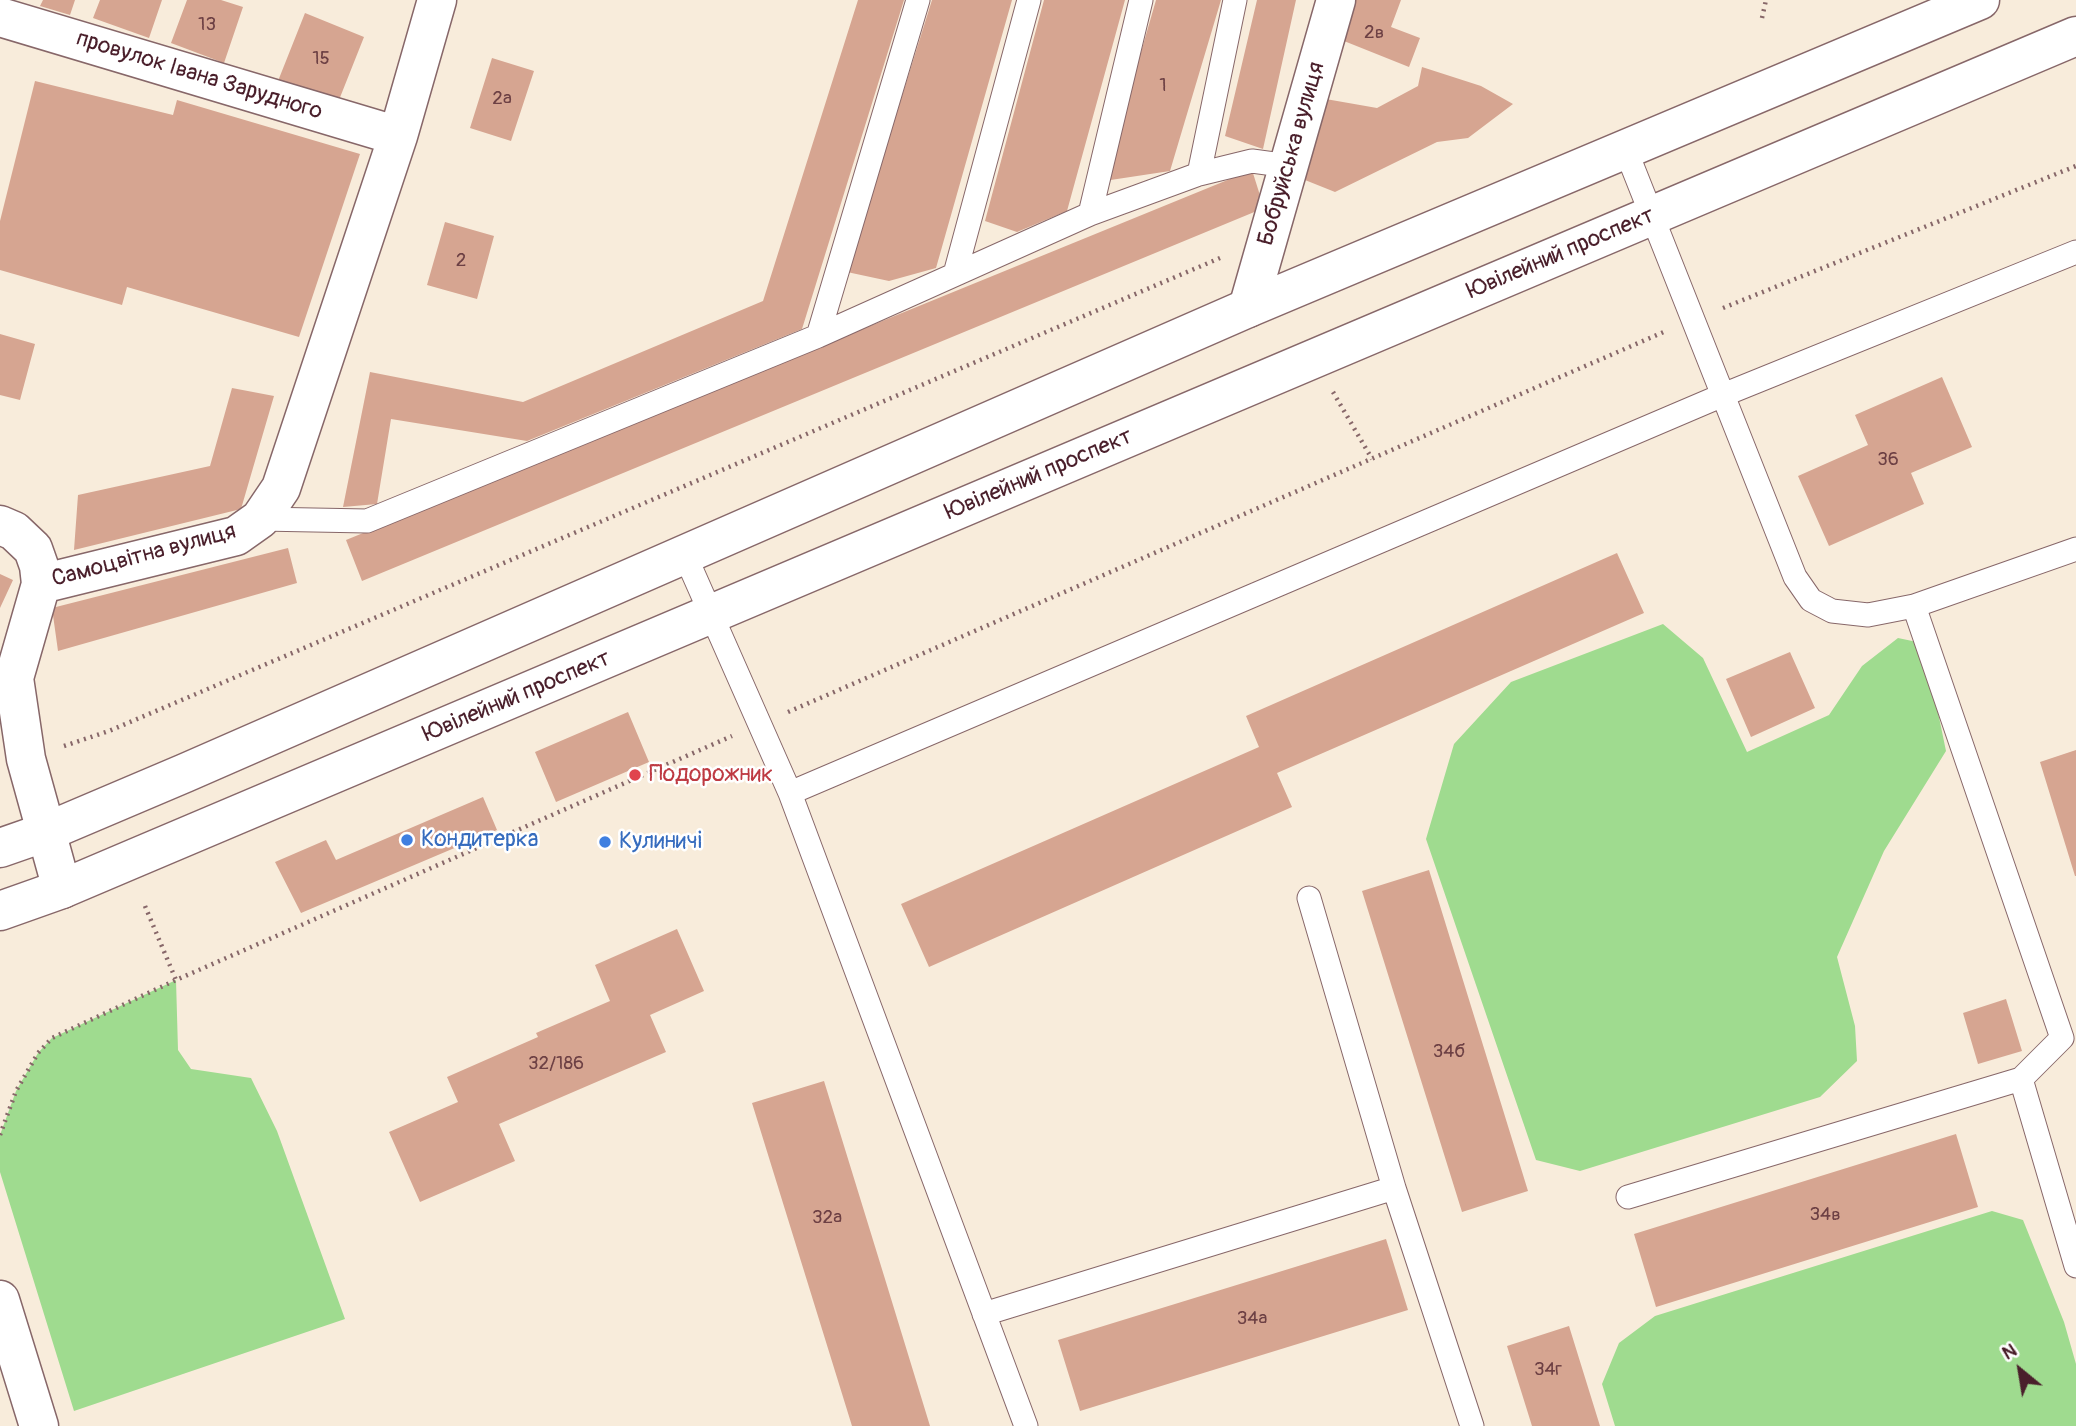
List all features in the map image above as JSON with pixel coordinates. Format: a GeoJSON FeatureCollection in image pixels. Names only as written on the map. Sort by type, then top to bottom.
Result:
{"type":"FeatureCollection","features":[{"type":"Feature","properties":{"kind":"main road","name":"Самоцвітна вулиця"},"geometry":{"type":"LineString","coordinates":[[62,889],[26,759],[14,678],[41,584],[236,536],[260,519],[281,488],[398,135],[438,0]]}},
{"type":"Feature","properties":{"kind":"main road","name":"Бобруйська вулиця"},"geometry":{"type":"LineString","coordinates":[[1248,308],[1336,0]]}},
{"type":"Feature","properties":{"kind":"main road"},"geometry":{"type":"LineString","coordinates":[[0,849],[46,832],[685,555],[1248,308],[1980,0]]}},
{"type":"Feature","properties":{"kind":"main road","name":"провулок Івана Зарудного"},"geometry":{"type":"LineString","coordinates":[[0,17],[398,135]]}},
{"type":"Feature","properties":{"kind":"main road","name":"Ювілейний проспект"},"geometry":{"type":"LineString","coordinates":[[0,911],[62,889],[2076,36]]}},
{"type":"Feature","properties":{"kind":"main road"},"geometry":{"type":"LineString","coordinates":[[0,525],[14,531],[33,549],[41,584]]}},
{"type":"Feature","properties":{"kind":"main road"},"geometry":{"type":"LineString","coordinates":[[0,865],[46,832]]}},
{"type":"Feature","properties":{"kind":"main road"},"geometry":{"type":"LineString","coordinates":[[0,938],[62,889]]}},
{"type":"Feature","properties":{"kind":"main road"},"geometry":{"type":"LineString","coordinates":[[0,1300],[39,1426]]}},
{"type":"Feature","properties":{"kind":"lane"},"geometry":{"type":"LineString","coordinates":[[818,336],[918,0]]}},
{"type":"Feature","properties":{"kind":"lane"},"geometry":{"type":"LineString","coordinates":[[955,274],[1029,0]]}},
{"type":"Feature","properties":{"kind":"lane"},"geometry":{"type":"LineString","coordinates":[[1090,214],[1141,0]]}},
{"type":"Feature","properties":{"kind":"lane"},"geometry":{"type":"LineString","coordinates":[[1199,174],[1235,0]]}},
{"type":"Feature","properties":{"kind":"lane"},"geometry":{"type":"LineString","coordinates":[[1625,148],[1795,577],[1811,600],[1832,611],[1868,615],[1914,606],[2076,549]]}},
{"type":"Feature","properties":{"kind":"lane"},"geometry":{"type":"LineString","coordinates":[[260,519],[367,521],[818,336],[1090,214],[1199,174],[1252,161],[1289,166]]}},
{"type":"Feature","properties":{"kind":"lane"},"geometry":{"type":"LineString","coordinates":[[790,793],[1723,395],[2076,251]]}},
{"type":"Feature","properties":{"kind":"lane"},"geometry":{"type":"LineString","coordinates":[[685,555],[790,793],[1026,1426]]}},
{"type":"Feature","properties":{"kind":"lane"},"geometry":{"type":"LineString","coordinates":[[1628,1197],[2021,1079],[2062,1038],[1914,606]]}},
{"type":"Feature","properties":{"kind":"lane"},"geometry":{"type":"LineString","coordinates":[[1309,898],[1394,1188],[1472,1426]]}},
{"type":"Feature","properties":{"kind":"lane"},"geometry":{"type":"LineString","coordinates":[[2021,1079],[2076,1266]]}},
{"type":"Feature","properties":{"kind":"lane"},"geometry":{"type":"LineString","coordinates":[[984,1314],[1394,1188]]}},
{"type":"Feature","properties":{"kind":"path"},"geometry":{"type":"LineString","coordinates":[[1762,18],[1766,0]]}},
{"type":"Feature","properties":{"kind":"path"},"geometry":{"type":"LineString","coordinates":[[0,1135],[16,1091],[38,1053],[51,1038],[176,980],[759,724],[1693,320],[2076,166]]}},
{"type":"Feature","properties":{"kind":"path"},"geometry":{"type":"LineString","coordinates":[[109,731],[1268,238]]}},
{"type":"Feature","properties":{"kind":"path"},"geometry":{"type":"LineString","coordinates":[[1329,385],[1372,459]]}},
{"type":"Feature","properties":{"kind":"path"},"geometry":{"type":"LineString","coordinates":[[145,906],[176,980]]}},
{"type":"Feature","properties":{"kind":"green space"},"geometry":{"type":"Polygon","coordinates":[[[1663,624],[1703,658],[1747,752],[1829,715],[1862,666],[1898,638],[1917,642],[1928,664],[1946,751],[1884,851],[1837,957],[1855,1026],[1857,1061],[1820,1097],[1580,1171],[1536,1160],[1426,839],[1454,744],[1511,682],[1663,624]]]}},
{"type":"Feature","properties":{"kind":"green space"},"geometry":{"type":"Polygon","coordinates":[[[176,980],[178,1050],[191,1069],[251,1078],[277,1131],[345,1319],[74,1411],[0,1172],[0,1135],[16,1091],[38,1053],[52,1038],[176,980]]]}},
{"type":"Feature","properties":{"kind":"green space"},"geometry":{"type":"Polygon","coordinates":[[[1992,1211],[2023,1220],[2064,1322],[2076,1364],[2076,1426],[1615,1426],[1602,1384],[1619,1343],[1655,1316],[1992,1211]]]}},
{"type":"Feature","properties":{"kind":"building"},"geometry":{"type":"Polygon","coordinates":[[[43,0],[75,0],[70,15],[40,6],[43,0]]]}},
{"type":"Feature","properties":{"kind":"building"},"geometry":{"type":"Polygon","coordinates":[[[100,0],[162,0],[149,38],[93,18],[100,0]]]}},
{"type":"Feature","properties":{"kind":"building"},"geometry":{"type":"Polygon","coordinates":[[[187,0],[221,0],[243,7],[224,63],[171,43],[187,0]]]}},
{"type":"Feature","properties":{"kind":"building"},"geometry":{"type":"Polygon","coordinates":[[[858,0],[904,0],[802,329],[527,441],[391,419],[377,504],[343,507],[370,372],[523,402],[763,301],[858,0]]]}},
{"type":"Feature","properties":{"kind":"building"},"geometry":{"type":"Polygon","coordinates":[[[932,0],[1012,0],[936,268],[889,281],[847,272],[932,0]]]}},
{"type":"Feature","properties":{"kind":"building"},"geometry":{"type":"Polygon","coordinates":[[[1044,0],[1125,0],[1067,211],[1017,232],[985,221],[1044,0]]]}},
{"type":"Feature","properties":{"kind":"building"},"geometry":{"type":"Polygon","coordinates":[[[1156,0],[1221,0],[1170,171],[1104,181],[1156,0]]]}},
{"type":"Feature","properties":{"kind":"building"},"geometry":{"type":"Polygon","coordinates":[[[1257,0],[1296,0],[1263,149],[1225,136],[1257,0]]]}},
{"type":"Feature","properties":{"kind":"building"},"geometry":{"type":"Polygon","coordinates":[[[1355,0],[1401,0],[1391,27],[1420,38],[1409,67],[1339,39],[1355,0]]]}},
{"type":"Feature","properties":{"kind":"building"},"geometry":{"type":"Polygon","coordinates":[[[305,13],[364,37],[337,105],[278,81],[305,13]]]}},
{"type":"Feature","properties":{"kind":"building"},"geometry":{"type":"Polygon","coordinates":[[[492,58],[534,71],[511,141],[470,128],[492,58]]]}},
{"type":"Feature","properties":{"kind":"building"},"geometry":{"type":"Polygon","coordinates":[[[1422,67],[1481,86],[1513,104],[1468,138],[1437,142],[1335,192],[1295,176],[1320,98],[1377,108],[1418,86],[1422,67]]]}},
{"type":"Feature","properties":{"kind":"building"},"geometry":{"type":"Polygon","coordinates":[[[35,81],[173,115],[177,100],[360,154],[299,337],[127,287],[122,305],[0,270],[0,221],[35,81]]]}},
{"type":"Feature","properties":{"kind":"building"},"geometry":{"type":"Polygon","coordinates":[[[1252,170],[1264,208],[362,581],[346,540],[1252,170]]]}},
{"type":"Feature","properties":{"kind":"building"},"geometry":{"type":"Polygon","coordinates":[[[445,222],[494,236],[477,299],[427,285],[445,222]]]}},
{"type":"Feature","properties":{"kind":"building"},"geometry":{"type":"Polygon","coordinates":[[[0,334],[35,344],[20,400],[0,395],[0,334]]]}},
{"type":"Feature","properties":{"kind":"building"},"geometry":{"type":"Polygon","coordinates":[[[1942,377],[1972,447],[1911,473],[1924,504],[1829,546],[1798,476],[1868,445],[1855,415],[1942,377]]]}},
{"type":"Feature","properties":{"kind":"building"},"geometry":{"type":"Polygon","coordinates":[[[232,388],[274,396],[241,509],[74,550],[78,495],[210,466],[232,388]]]}},
{"type":"Feature","properties":{"kind":"building"},"geometry":{"type":"Polygon","coordinates":[[[288,548],[297,583],[58,651],[52,608],[288,548]]]}},
{"type":"Feature","properties":{"kind":"building"},"geometry":{"type":"Polygon","coordinates":[[[1617,553],[1644,613],[1277,773],[1292,807],[929,967],[901,904],[1259,747],[1246,716],[1617,553]]]}},
{"type":"Feature","properties":{"kind":"building"},"geometry":{"type":"Polygon","coordinates":[[[0,574],[13,580],[0,608],[0,574]]]}},
{"type":"Feature","properties":{"kind":"building"},"geometry":{"type":"Polygon","coordinates":[[[1790,652],[1815,708],[1751,737],[1726,679],[1790,652]]]}},
{"type":"Feature","properties":{"kind":"building"},"geometry":{"type":"Polygon","coordinates":[[[628,712],[649,762],[556,802],[535,752],[628,712]]]}},
{"type":"Feature","properties":{"kind":"building"},"geometry":{"type":"Polygon","coordinates":[[[2076,750],[2076,876],[2075,876],[2040,762],[2076,750]]]}},
{"type":"Feature","properties":{"kind":"building"},"geometry":{"type":"Polygon","coordinates":[[[483,797],[497,830],[301,913],[275,862],[326,840],[336,860],[483,797]]]}},
{"type":"Feature","properties":{"kind":"building"},"geometry":{"type":"Polygon","coordinates":[[[1429,870],[1528,1191],[1462,1212],[1362,891],[1429,870]]]}},
{"type":"Feature","properties":{"kind":"building"},"geometry":{"type":"Polygon","coordinates":[[[677,929],[704,991],[650,1015],[666,1052],[499,1124],[515,1161],[420,1202],[389,1132],[458,1102],[447,1077],[538,1037],[536,1033],[610,1001],[595,965],[677,929]]]}},
{"type":"Feature","properties":{"kind":"building"},"geometry":{"type":"Polygon","coordinates":[[[2006,999],[2022,1051],[1978,1064],[1963,1013],[2006,999]]]}},
{"type":"Feature","properties":{"kind":"building"},"geometry":{"type":"Polygon","coordinates":[[[824,1081],[930,1426],[852,1426],[752,1103],[824,1081]]]}},
{"type":"Feature","properties":{"kind":"building"},"geometry":{"type":"Polygon","coordinates":[[[1956,1134],[1978,1207],[1656,1307],[1634,1234],[1956,1134]]]}},
{"type":"Feature","properties":{"kind":"building"},"geometry":{"type":"Polygon","coordinates":[[[1386,1239],[1408,1310],[1080,1411],[1058,1340],[1386,1239]]]}},
{"type":"Feature","properties":{"kind":"building"},"geometry":{"type":"Polygon","coordinates":[[[1569,1326],[1600,1426],[1532,1426],[1507,1346],[1569,1326]]]}},
{"type":"Feature","properties":{"kind":"place","name":"Подорожник"},"geometry":{"type":"Point","coordinates":[635,775]}},
{"type":"Feature","properties":{"kind":"place","name":"Кондитерка"},"geometry":{"type":"Point","coordinates":[407,840]}},
{"type":"Feature","properties":{"kind":"place","name":"Кулиничі"},"geometry":{"type":"Point","coordinates":[605,842]}}]}
